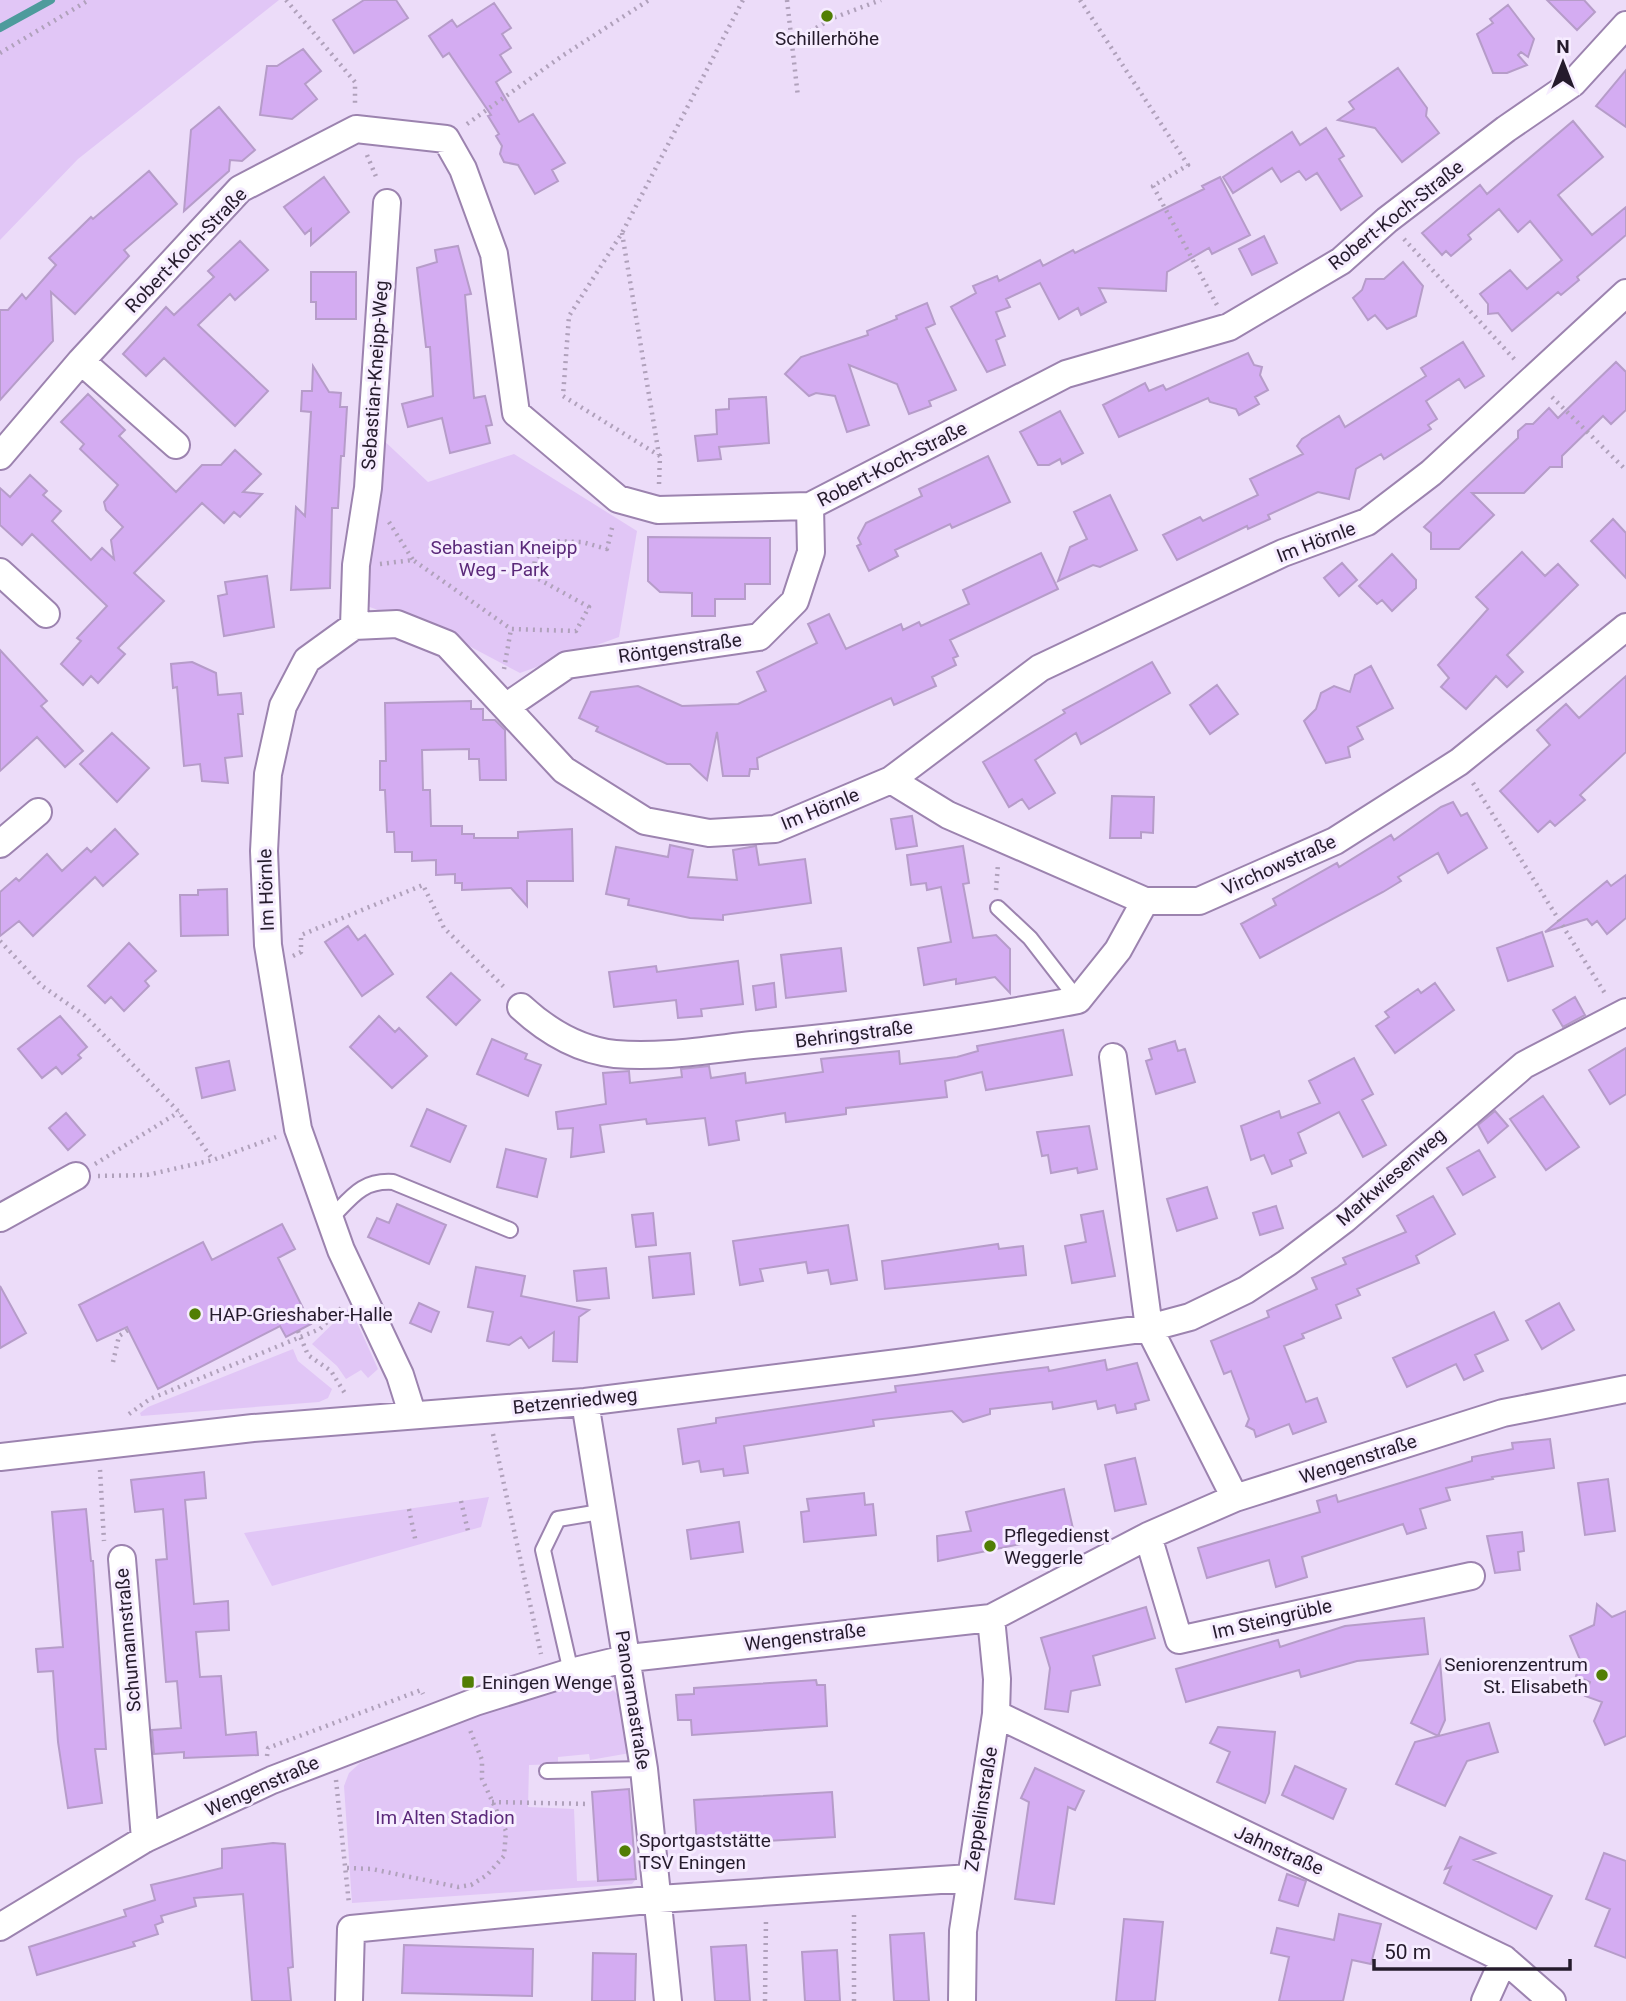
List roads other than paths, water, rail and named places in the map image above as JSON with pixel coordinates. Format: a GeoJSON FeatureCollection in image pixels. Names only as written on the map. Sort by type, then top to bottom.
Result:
{"type":"FeatureCollection","features":[{"type":"Feature","properties":{"kind":"street","name":"Robert-Koch-Straße"},"geometry":{"type":"LineString","coordinates":[[0,456],[81,361],[240,189],[356,129],[446,139],[463,169],[494,254],[516,413],[618,499],[659,510],[810,506],[1066,374],[1229,327],[1342,261],[1387,220],[1506,129],[1573,83],[1626,25]]}},
{"type":"Feature","properties":{"kind":"street","name":"Sebastian-Kneipp-Weg"},"geometry":{"type":"LineString","coordinates":[[354,626],[356,565],[368,488],[387,203]]}},
{"type":"Feature","properties":{"kind":"street","name":"Im Hörnle"},"geometry":{"type":"LineString","coordinates":[[412,1413],[400,1376],[360,1292],[330,1219],[298,1129],[271,969],[264,851],[268,774],[283,706],[307,660],[354,626],[397,624],[447,644],[487,683],[564,770],[645,821],[709,833],[775,829],[891,780],[1040,668],[1283,553],[1367,522],[1431,473],[1626,293]]}},
{"type":"Feature","properties":{"kind":"street"},"geometry":{"type":"LineString","coordinates":[[81,361],[176,445]]}},
{"type":"Feature","properties":{"kind":"street","name":"Röntgenstraße"},"geometry":{"type":"LineString","coordinates":[[507,706],[568,665],[759,637],[795,601],[811,552],[810,506]]}},
{"type":"Feature","properties":{"kind":"street"},"geometry":{"type":"LineString","coordinates":[[0,572],[46,614]]}},
{"type":"Feature","properties":{"kind":"street","name":"Virchowstraße"},"geometry":{"type":"LineString","coordinates":[[891,780],[948,815],[1145,901],[1199,901],[1335,841],[1460,762],[1626,627]]}},
{"type":"Feature","properties":{"kind":"street"},"geometry":{"type":"LineString","coordinates":[[0,844],[38,812]]}},
{"type":"Feature","properties":{"kind":"street"},"geometry":{"type":"LineString","coordinates":[[1078,1000],[1118,950],[1145,901]]}},
{"type":"Feature","properties":{"kind":"street","name":"Behringstraße"},"geometry":{"type":"LineString","coordinates":[[521,1007],[540,1025],[575,1044],[614,1054],[668,1054],[964,1022],[1078,1000]]}},
{"type":"Feature","properties":{"kind":"street","name":"Markwiesenweg"},"geometry":{"type":"LineString","coordinates":[[1149,1328],[1191,1317],[1246,1290],[1345,1219],[1450,1125],[1524,1065],[1624,1018]]}},
{"type":"Feature","properties":{"kind":"street"},"geometry":{"type":"LineString","coordinates":[[1113,1057],[1149,1328],[1235,1498]]}},
{"type":"Feature","properties":{"kind":"street"},"geometry":{"type":"LineString","coordinates":[[0,1218],[76,1176]]}},
{"type":"Feature","properties":{"kind":"street","name":"Betzenriedweg"},"geometry":{"type":"LineString","coordinates":[[0,1457],[99,1448],[242,1429],[412,1413],[585,1402],[1149,1328]]}},
{"type":"Feature","properties":{"kind":"street","name":"Wengenstraße"},"geometry":{"type":"LineString","coordinates":[[0,1927],[145,1839],[333,1755],[475,1702],[559,1675],[629,1658],[991,1618],[1148,1535],[1235,1498],[1503,1413],[1626,1388]]}},
{"type":"Feature","properties":{"kind":"street","name":"Panoramastraße"},"geometry":{"type":"LineString","coordinates":[[585,1402],[600,1511],[629,1658],[659,1899],[668,2001]]}},
{"type":"Feature","properties":{"kind":"street","name":"Im Steingrüble"},"geometry":{"type":"LineString","coordinates":[[1148,1535],[1180,1640],[1471,1577]]}},
{"type":"Feature","properties":{"kind":"street","name":"Schumannstraße"},"geometry":{"type":"LineString","coordinates":[[122,1559],[145,1839]]}},
{"type":"Feature","properties":{"kind":"street","name":"Zeppelinstraße"},"geometry":{"type":"LineString","coordinates":[[962,2001],[963,1931],[996,1714],[997,1679],[991,1618]]}},
{"type":"Feature","properties":{"kind":"street","name":"Jahnstraße"},"geometry":{"type":"LineString","coordinates":[[996,1714],[1504,1959],[1552,2001]]}},
{"type":"Feature","properties":{"kind":"street"},"geometry":{"type":"LineString","coordinates":[[349,2001],[351,1929],[659,1899],[970,1878]]}},
{"type":"Feature","properties":{"kind":"street"},"geometry":{"type":"LineString","coordinates":[[1485,2001],[1504,1959]]}},
{"type":"Feature","properties":{"kind":"lane"},"geometry":{"type":"LineString","coordinates":[[998,908],[1030,938],[1078,1000]]}},
{"type":"Feature","properties":{"kind":"lane"},"geometry":{"type":"LineString","coordinates":[[330,1219],[364,1185],[377,1181],[393,1182],[510,1230]]}},
{"type":"Feature","properties":{"kind":"lane"},"geometry":{"type":"LineString","coordinates":[[559,1675],[543,1550],[558,1519],[600,1511]]}},
{"type":"Feature","properties":{"kind":"lane"},"geometry":{"type":"LineString","coordinates":[[547,1771],[644,1769]]}},
{"type":"Feature","properties":{"kind":"waterway"},"geometry":{"type":"LineString","coordinates":[[0,28],[51,0]]}},
{"type":"Feature","properties":{"kind":"place","name":"Schillerhöhe"},"geometry":{"type":"Point","coordinates":[827,16]}},
{"type":"Feature","properties":{"kind":"place","name":"HAP-Grieshaber-Halle"},"geometry":{"type":"Point","coordinates":[195,1314]}},
{"type":"Feature","properties":{"kind":"place","name":"Pflegedienst Weggerle"},"geometry":{"type":"Point","coordinates":[990,1546]}},
{"type":"Feature","properties":{"kind":"place","name":"Seniorenzentrum St. Elisabeth"},"geometry":{"type":"Point","coordinates":[1602,1675]}},
{"type":"Feature","properties":{"kind":"place","name":"Eningen Wenge"},"geometry":{"type":"Point","coordinates":[468,1682]}},
{"type":"Feature","properties":{"kind":"place","name":"Sportgaststätte TSV Eningen"},"geometry":{"type":"Point","coordinates":[625,1851]}},
{"type":"Feature","properties":{"kind":"park label","name":"Sebastian Kneipp Weg - Park"},"geometry":{"type":"Point","coordinates":[504,558]}},
{"type":"Feature","properties":{"kind":"park label","name":"Im Alten Stadion"},"geometry":{"type":"Point","coordinates":[445,1817]}}]}
